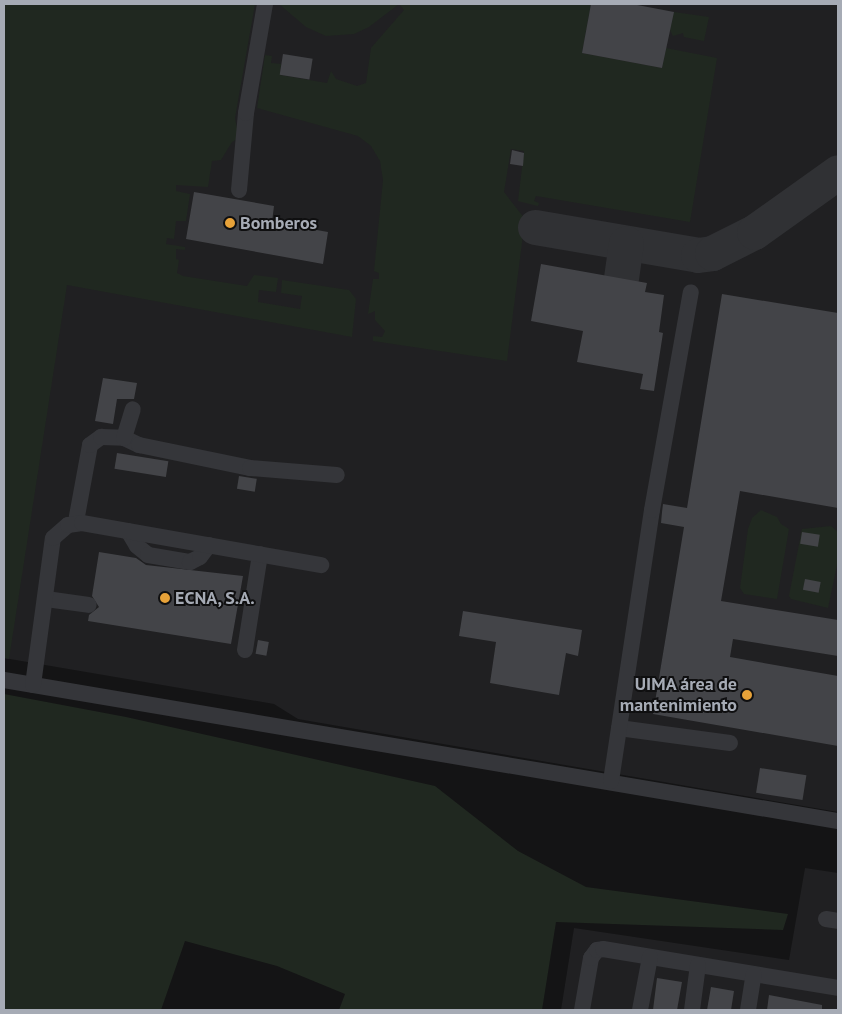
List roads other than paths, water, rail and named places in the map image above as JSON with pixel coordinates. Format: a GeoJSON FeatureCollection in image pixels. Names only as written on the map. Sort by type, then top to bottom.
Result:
{"type":"FeatureCollection","features":[{"type":"Feature","properties":{"kind":"street"},"geometry":{"type":"LineString","coordinates":[[239,190],[246,113],[265,4]]}},
{"type":"Feature","properties":{"kind":"street"},"geometry":{"type":"LineString","coordinates":[[610,781],[652,510],[691,292]]}},
{"type":"Feature","properties":{"kind":"street"},"geometry":{"type":"LineString","coordinates":[[124,438],[133,410]]}},
{"type":"Feature","properties":{"kind":"street"},"geometry":{"type":"LineString","coordinates":[[33,685],[54,538],[76,521],[92,441],[101,437],[124,438],[139,444],[250,468],[337,476]]}},
{"type":"Feature","properties":{"kind":"street"},"geometry":{"type":"LineString","coordinates":[[76,521],[321,565]]}},
{"type":"Feature","properties":{"kind":"street"},"geometry":{"type":"LineString","coordinates":[[245,650],[260,554]]}},
{"type":"Feature","properties":{"kind":"street"},"geometry":{"type":"LineString","coordinates":[[46,599],[89,605]]}},
{"type":"Feature","properties":{"kind":"street"},"geometry":{"type":"LineString","coordinates":[[4,680],[838,821]]}},
{"type":"Feature","properties":{"kind":"street"},"geometry":{"type":"LineString","coordinates":[[619,728],[730,743]]}},
{"type":"Feature","properties":{"kind":"street"},"geometry":{"type":"LineString","coordinates":[[582,1010],[590,958],[597,950],[838,988]]}},
{"type":"Feature","properties":{"kind":"street"},"geometry":{"type":"LineString","coordinates":[[640,1010],[650,957]]}},
{"type":"Feature","properties":{"kind":"street"},"geometry":{"type":"LineString","coordinates":[[692,1010],[698,965]]}},
{"type":"Feature","properties":{"kind":"street"},"geometry":{"type":"LineString","coordinates":[[748,1010],[754,974]]}},
{"type":"Feature","properties":{"kind":"place","name":"Bomberos"},"geometry":{"type":"Point","coordinates":[230,223]}},
{"type":"Feature","properties":{"kind":"place","name":"ECNA, S.A."},"geometry":{"type":"Point","coordinates":[165,598]}},
{"type":"Feature","properties":{"kind":"place","name":"UIMA área de mantenimiento"},"geometry":{"type":"Point","coordinates":[747,695]}}]}
